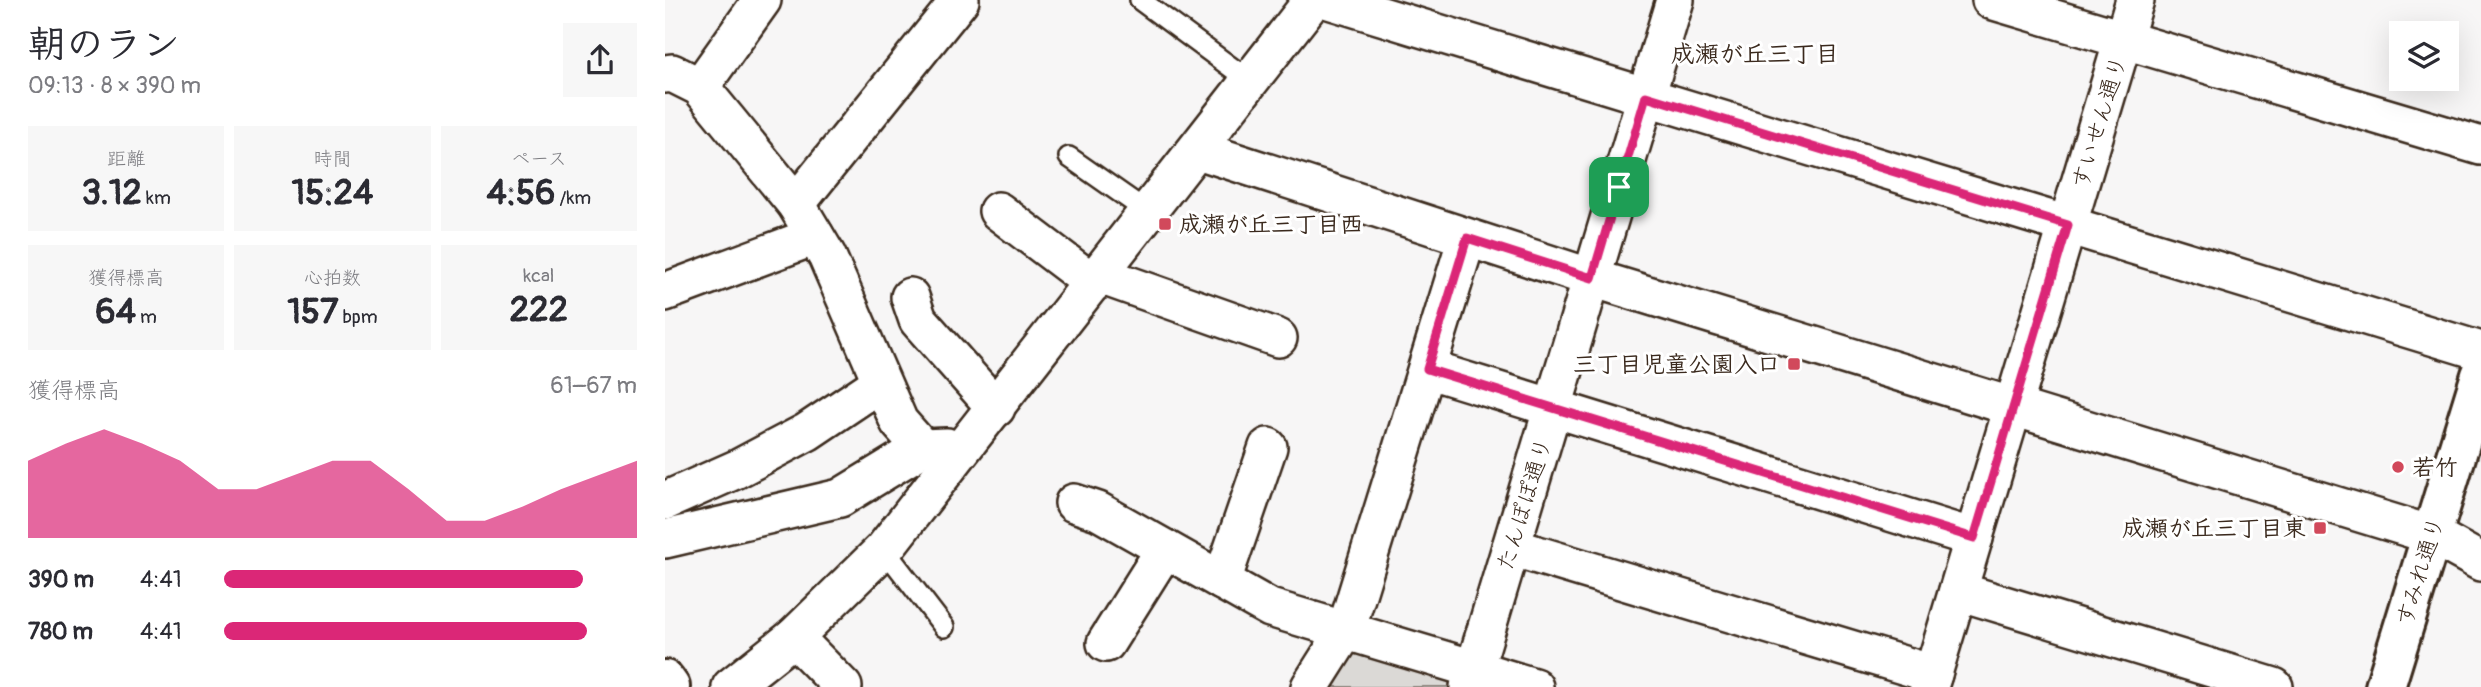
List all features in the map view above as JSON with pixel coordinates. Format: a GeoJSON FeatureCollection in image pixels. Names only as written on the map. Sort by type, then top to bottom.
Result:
{"type":"FeatureCollection","features":[{"type":"Feature","properties":{"kind":"street"},"geometry":{"type":"LineString","coordinates":[[700,88],[762,0]]}},
{"type":"Feature","properties":{"kind":"street"},"geometry":{"type":"LineString","coordinates":[[796,204],[960,0]]}},
{"type":"Feature","properties":{"kind":"street"},"geometry":{"type":"LineString","coordinates":[[730,687],[794,637],[884,549],[1313,0]]}},
{"type":"Feature","properties":{"kind":"street"},"geometry":{"type":"LineString","coordinates":[[1329,0],[2481,351]]}},
{"type":"Feature","properties":{"kind":"street","name":"たんぽぽ通り"},"geometry":{"type":"LineString","coordinates":[[1471,678],[1675,0]]}},
{"type":"Feature","properties":{"kind":"street"},"geometry":{"type":"LineString","coordinates":[[1991,0],[2481,146]]}},
{"type":"Feature","properties":{"kind":"street","name":"すいせん通り"},"geometry":{"type":"LineString","coordinates":[[1931,681],[2134,0]]}},
{"type":"Feature","properties":{"kind":"street"},"geometry":{"type":"LineString","coordinates":[[665,75],[672,73],[700,88],[796,204],[827,256],[899,422],[922,448]]}},
{"type":"Feature","properties":{"kind":"street"},"geometry":{"type":"LineString","coordinates":[[1198,150],[1592,278],[2432,535],[2481,562]]}},
{"type":"Feature","properties":{"kind":"street"},"geometry":{"type":"LineString","coordinates":[[998,211],[1097,279],[1277,338]]}},
{"type":"Feature","properties":{"kind":"street"},"geometry":{"type":"LineString","coordinates":[[665,292],[815,236]]}},
{"type":"Feature","properties":{"kind":"street"},"geometry":{"type":"LineString","coordinates":[[1310,687],[1346,630],[1467,238]]}},
{"type":"Feature","properties":{"kind":"street"},"geometry":{"type":"LineString","coordinates":[[910,297],[918,320],[996,408]]}},
{"type":"Feature","properties":{"kind":"street"},"geometry":{"type":"LineString","coordinates":[[1427,369],[1974,538]]}},
{"type":"Feature","properties":{"kind":"street","name":"すみれ通り"},"geometry":{"type":"LineString","coordinates":[[2385,687],[2481,375]]}},
{"type":"Feature","properties":{"kind":"street"},"geometry":{"type":"LineString","coordinates":[[665,501],[737,469],[807,432],[880,383]]}},
{"type":"Feature","properties":{"kind":"street"},"geometry":{"type":"LineString","coordinates":[[665,539],[840,498],[922,448],[965,446]]}},
{"type":"Feature","properties":{"kind":"street"},"geometry":{"type":"LineString","coordinates":[[1222,581],[1268,447]]}},
{"type":"Feature","properties":{"kind":"street"},"geometry":{"type":"LineString","coordinates":[[737,469],[768,515]]}},
{"type":"Feature","properties":{"kind":"street"},"geometry":{"type":"LineString","coordinates":[[1074,503],[1098,511],[1271,608],[1346,630],[1471,678],[1534,687]]}},
{"type":"Feature","properties":{"kind":"street"},"geometry":{"type":"LineString","coordinates":[[1511,547],[1931,681]]}},
{"type":"Feature","properties":{"kind":"street"},"geometry":{"type":"LineString","coordinates":[[1106,643],[1165,549]]}},
{"type":"Feature","properties":{"kind":"street"},"geometry":{"type":"LineString","coordinates":[[1958,591],[2274,687]]}},
{"type":"Feature","properties":{"kind":"street"},"geometry":{"type":"LineString","coordinates":[[794,637],[843,687]]}},
{"type":"Feature","properties":{"kind":"street"},"geometry":{"type":"LineString","coordinates":[[665,680],[670,687]]}},
{"type":"Feature","properties":{"kind":"lane"},"geometry":{"type":"LineString","coordinates":[[1140,0],[1251,82]]}},
{"type":"Feature","properties":{"kind":"lane"},"geometry":{"type":"LineString","coordinates":[[1069,157],[1149,213]]}},
{"type":"Feature","properties":{"kind":"lane"},"geometry":{"type":"LineString","coordinates":[[884,549],[944,627]]}},
{"type":"Feature","properties":{"kind":"shaded area"},"geometry":{"type":"Polygon","coordinates":[[[1362,650],[1446,673],[1453,687],[1323,687],[1343,655],[1362,650]]]}},
{"type":"Feature","properties":{"kind":"place","name":"成瀬が丘三丁目西"},"geometry":{"type":"Point","coordinates":[1165,224]}},
{"type":"Feature","properties":{"kind":"place","name":"三丁目児童公園入口"},"geometry":{"type":"Point","coordinates":[1794,364]}},
{"type":"Feature","properties":{"kind":"place","name":"若竹"},"geometry":{"type":"Point","coordinates":[2398,467]}},
{"type":"Feature","properties":{"kind":"place","name":"成瀬が丘三丁目東"},"geometry":{"type":"Point","coordinates":[2320,528]}},
{"type":"Feature","properties":{"kind":"district","name":"成瀬が丘三丁目"},"geometry":{"type":"Point","coordinates":[1755,54]}},
{"type":"Feature","properties":{"kind":"route"},"geometry":{"type":"LineString","coordinates":[[1646,96],[2068,225],[1974,538],[1427,369],[1467,238],[1592,278],[1619,187],[1646,96]]}}]}
